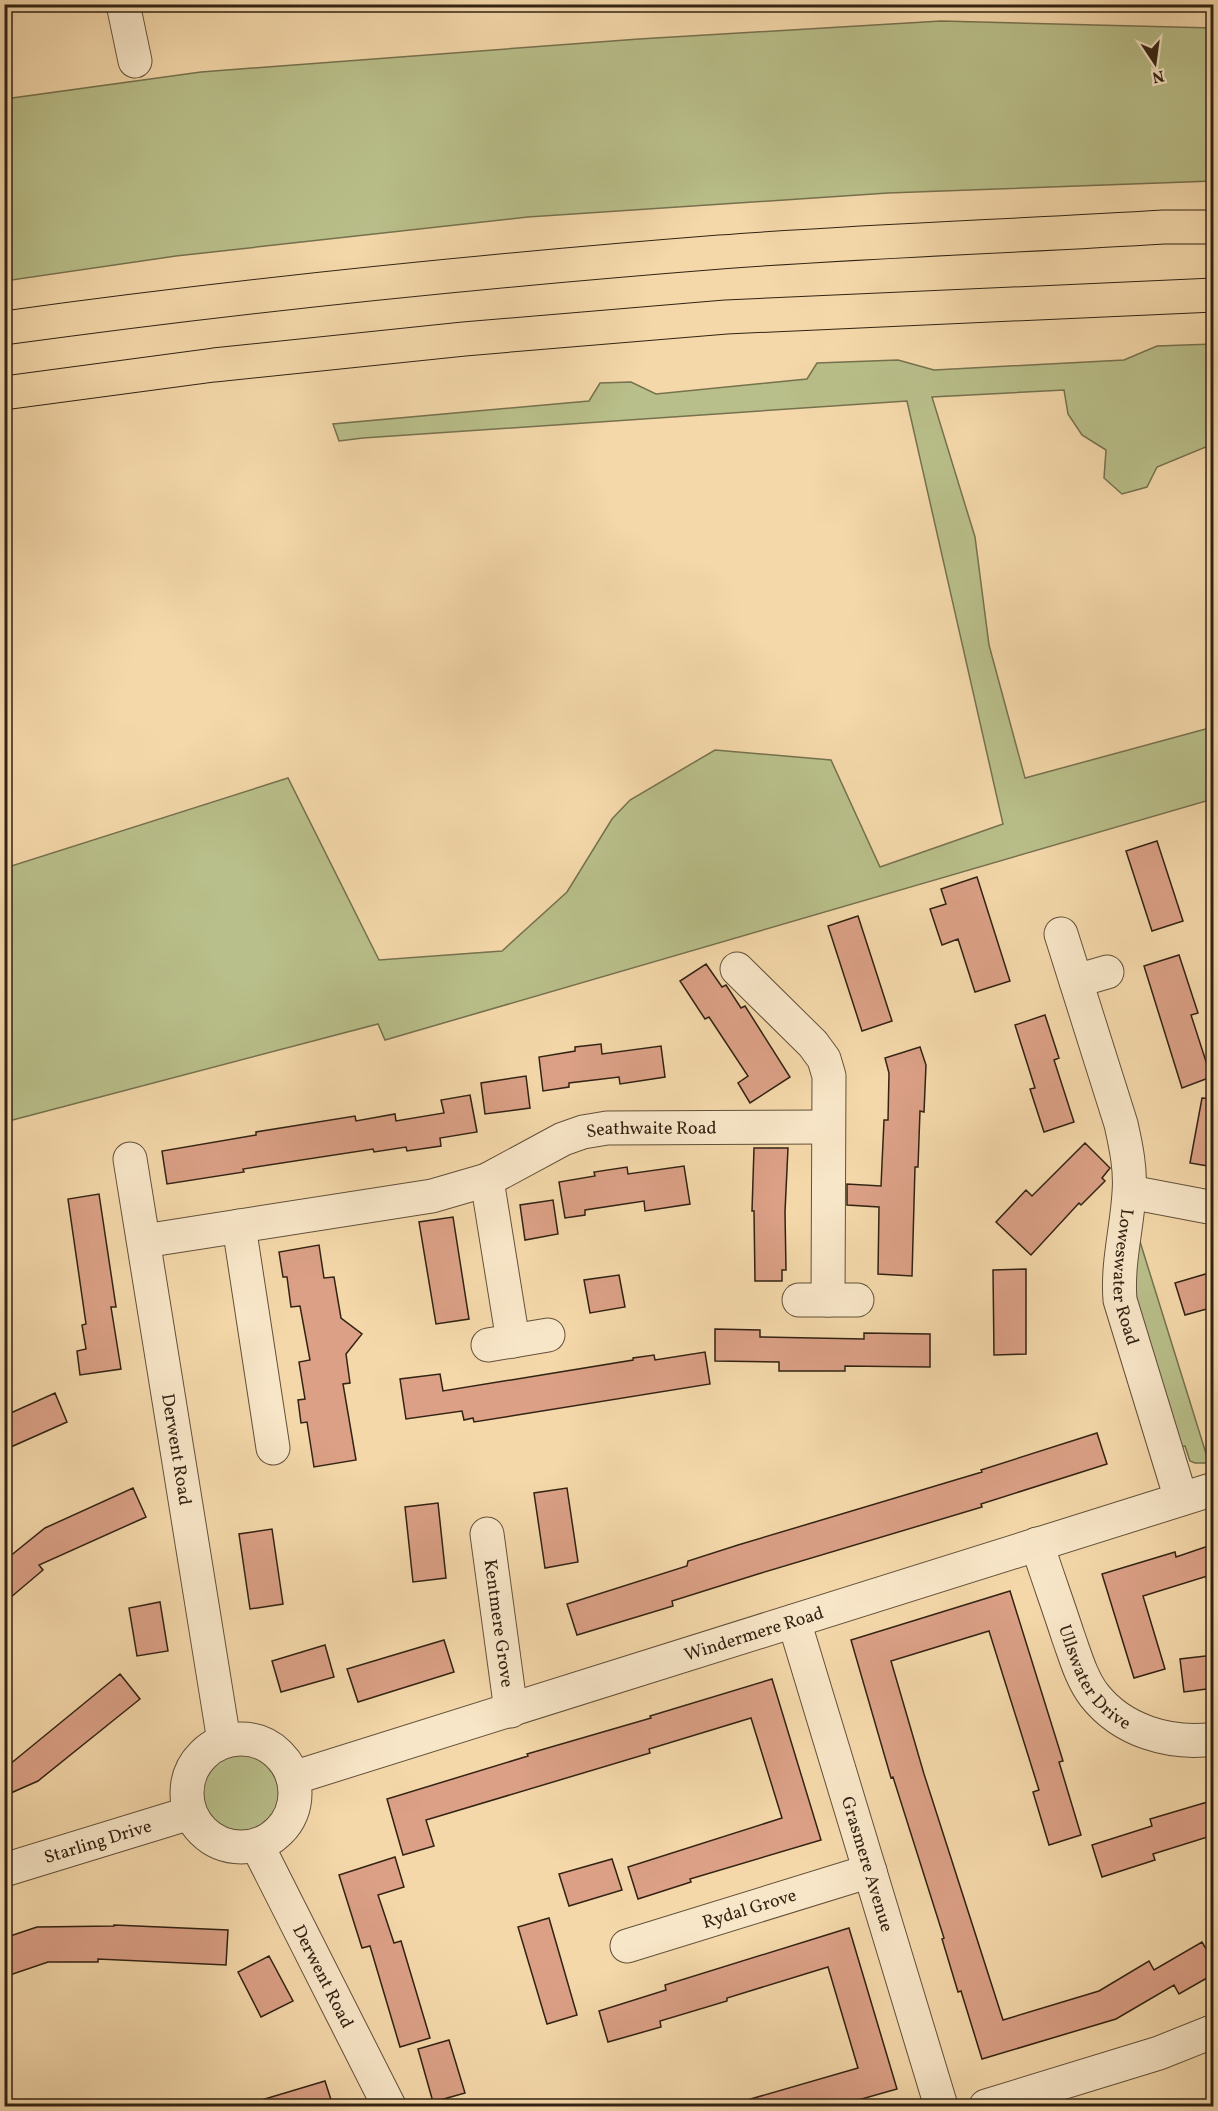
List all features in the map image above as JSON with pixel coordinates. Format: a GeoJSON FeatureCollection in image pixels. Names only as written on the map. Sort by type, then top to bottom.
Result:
{"type":"FeatureCollection","features":[{"type":"Feature","properties":{"kind":"highway"},"geometry":{"type":"LineString","coordinates":[[4,328],[228,300],[424,279],[722,252],[1164,227],[1214,227]]}},
{"type":"Feature","properties":{"kind":"highway"},"geometry":{"type":"LineString","coordinates":[[4,393],[214,365],[452,340],[726,317],[1214,295]]}},
{"type":"Feature","properties":{"kind":"street"},"geometry":{"type":"LineString","coordinates":[[123,4],[135,61]]}},
{"type":"Feature","properties":{"kind":"street","name":"Loweswater Road"},"geometry":{"type":"LineString","coordinates":[[1061,934],[1121,1124],[1130,1192],[1118,1278],[1120,1300],[1181,1499]]}},
{"type":"Feature","properties":{"kind":"street"},"geometry":{"type":"LineString","coordinates":[[737,969],[777,992],[824,1059],[829,1076],[828,1300]]}},
{"type":"Feature","properties":{"kind":"street"},"geometry":{"type":"LineString","coordinates":[[1076,981],[1107,972]]}},
{"type":"Feature","properties":{"kind":"street","name":"Seathwaite Road"},"geometry":{"type":"LineString","coordinates":[[144,1241],[432,1196],[487,1180],[563,1139],[607,1128],[828,1127]]}},
{"type":"Feature","properties":{"kind":"street","name":"Derwent Road"},"geometry":{"type":"LineString","coordinates":[[130,1159],[224,1741]]}},
{"type":"Feature","properties":{"kind":"street"},"geometry":{"type":"LineString","coordinates":[[487,1180],[500,1343],[548,1335]]}},
{"type":"Feature","properties":{"kind":"street"},"geometry":{"type":"LineString","coordinates":[[1130,1192],[1214,1208]]}},
{"type":"Feature","properties":{"kind":"street"},"geometry":{"type":"LineString","coordinates":[[239,1226],[241,1323],[273,1448]]}},
{"type":"Feature","properties":{"kind":"street","name":"Windermere Road"},"geometry":{"type":"LineString","coordinates":[[293,1778],[1214,1489]]}},
{"type":"Feature","properties":{"kind":"street","name":"Kentmere Grove"},"geometry":{"type":"LineString","coordinates":[[487,1534],[512,1711]]}},
{"type":"Feature","properties":{"kind":"street","name":"Ullswater Drive"},"geometry":{"type":"LineString","coordinates":[[1036,1544],[1080,1670],[1094,1695],[1114,1715],[1141,1731],[1169,1739],[1214,1739]]}},
{"type":"Feature","properties":{"kind":"street","name":"Grasmere Avenue"},"geometry":{"type":"LineString","coordinates":[[794,1621],[941,2106]]}},
{"type":"Feature","properties":{"kind":"street"},"geometry":{"type":"LineString","coordinates":[[241,1738],[258,1741],[274,1749],[286,1762],[293,1778],[296,1795],[292,1811],[284,1826],[272,1838],[257,1845],[241,1847],[225,1845],[210,1838],[198,1827],[190,1813],[186,1796],[188,1778],[196,1762],[208,1749],[224,1741],[241,1738]]}},
{"type":"Feature","properties":{"kind":"street","name":"Starling Drive"},"geometry":{"type":"LineString","coordinates":[[4,1870],[190,1813]]}},
{"type":"Feature","properties":{"kind":"street","name":"Derwent Road"},"geometry":{"type":"LineString","coordinates":[[257,1845],[389,2106]]}},
{"type":"Feature","properties":{"kind":"street","name":"Rydal Grove"},"geometry":{"type":"LineString","coordinates":[[627,1946],[870,1871]]}},
{"type":"Feature","properties":{"kind":"street"},"geometry":{"type":"LineString","coordinates":[[986,2106],[1159,2053],[1214,2031]]}},
{"type":"Feature","properties":{"kind":"green space"},"geometry":{"type":"Polygon","coordinates":[[[941,21],[1213,28],[1213,181],[888,193],[528,217],[176,256],[5,281],[5,99],[201,72],[639,39],[941,21]]]}},
{"type":"Feature","properties":{"kind":"green space"},"geometry":{"type":"Polygon","coordinates":[[[1213,344],[1213,444],[1157,467],[1147,487],[1122,494],[1104,478],[1106,450],[1082,435],[1068,414],[1064,390],[932,397],[975,537],[989,645],[1025,778],[1213,727],[1213,799],[385,1040],[378,1024],[5,1122],[5,868],[288,778],[379,960],[502,951],[567,892],[612,819],[630,800],[715,750],[831,760],[880,867],[1003,824],[907,401],[339,441],[333,424],[589,401],[600,383],[631,382],[656,394],[807,379],[817,363],[898,360],[934,370],[1124,360],[1157,346],[1213,344]]]}},
{"type":"Feature","properties":{"kind":"green space"},"geometry":{"type":"Polygon","coordinates":[[[1137,1232],[1209,1463],[1190,1461],[1185,1446],[1178,1448],[1131,1296],[1137,1232]]]}},
{"type":"Feature","properties":{"kind":"green space"},"geometry":{"type":"Polygon","coordinates":[[[242,1752],[258,1755],[272,1764],[281,1778],[284,1794],[281,1810],[272,1824],[258,1833],[242,1836],[226,1833],[212,1824],[203,1810],[200,1794],[203,1778],[212,1764],[226,1755],[242,1752]]]}},
{"type":"Feature","properties":{"kind":"building"},"geometry":{"type":"Polygon","coordinates":[[[1157,841],[1183,921],[1152,931],[1126,851],[1157,841]]]}},
{"type":"Feature","properties":{"kind":"building"},"geometry":{"type":"Polygon","coordinates":[[[977,877],[1010,981],[975,992],[958,939],[942,945],[930,909],[946,904],[941,889],[977,877]]]}},
{"type":"Feature","properties":{"kind":"building"},"geometry":{"type":"Polygon","coordinates":[[[858,916],[892,1021],[862,1031],[828,926],[858,916]]]}},
{"type":"Feature","properties":{"kind":"building"},"geometry":{"type":"Polygon","coordinates":[[[1179,955],[1198,1013],[1191,1015],[1211,1077],[1182,1088],[1144,966],[1179,955]]]}},
{"type":"Feature","properties":{"kind":"building"},"geometry":{"type":"Polygon","coordinates":[[[706,964],[722,987],[726,985],[741,1008],[745,1006],[790,1077],[750,1103],[738,1083],[748,1076],[709,1017],[705,1019],[680,981],[706,964]]]}},
{"type":"Feature","properties":{"kind":"building"},"geometry":{"type":"Polygon","coordinates":[[[1045,1015],[1059,1058],[1054,1060],[1074,1122],[1044,1132],[1030,1089],[1035,1088],[1015,1025],[1045,1015]]]}},
{"type":"Feature","properties":{"kind":"building"},"geometry":{"type":"Polygon","coordinates":[[[601,1044],[602,1054],[661,1046],[665,1077],[620,1084],[619,1077],[569,1083],[569,1087],[543,1091],[539,1057],[575,1051],[575,1047],[601,1044]]]}},
{"type":"Feature","properties":{"kind":"building"},"geometry":{"type":"Polygon","coordinates":[[[920,1047],[926,1065],[924,1112],[920,1111],[918,1167],[915,1167],[912,1276],[878,1274],[879,1207],[847,1205],[847,1184],[881,1186],[884,1120],[888,1120],[889,1073],[885,1058],[920,1047]]]}},
{"type":"Feature","properties":{"kind":"building"},"geometry":{"type":"Polygon","coordinates":[[[526,1076],[530,1108],[485,1114],[481,1083],[526,1076]]]}},
{"type":"Feature","properties":{"kind":"building"},"geometry":{"type":"Polygon","coordinates":[[[470,1095],[477,1132],[440,1138],[441,1146],[407,1151],[406,1147],[374,1152],[373,1149],[243,1169],[244,1172],[167,1184],[162,1151],[256,1135],[256,1132],[355,1116],[356,1121],[395,1114],[396,1121],[444,1113],[441,1100],[470,1095]]]}},
{"type":"Feature","properties":{"kind":"building"},"geometry":{"type":"Polygon","coordinates":[[[1202,1098],[1214,1099],[1214,1167],[1190,1163],[1202,1098]]]}},
{"type":"Feature","properties":{"kind":"building"},"geometry":{"type":"Polygon","coordinates":[[[1085,1143],[1110,1168],[1102,1178],[1105,1181],[1081,1205],[1079,1203],[1031,1255],[996,1222],[1026,1190],[1032,1196],[1085,1143]]]}},
{"type":"Feature","properties":{"kind":"building"},"geometry":{"type":"Polygon","coordinates":[[[754,1148],[788,1148],[785,1212],[786,1270],[782,1270],[782,1281],[755,1281],[754,1211],[752,1211],[754,1148]]]}},
{"type":"Feature","properties":{"kind":"building"},"geometry":{"type":"Polygon","coordinates":[[[684,1166],[690,1204],[645,1211],[644,1201],[585,1210],[585,1215],[565,1218],[559,1182],[595,1176],[594,1172],[627,1167],[628,1174],[684,1166]]]}},
{"type":"Feature","properties":{"kind":"building"},"geometry":{"type":"Polygon","coordinates":[[[99,1194],[116,1307],[111,1307],[121,1369],[80,1375],[77,1351],[86,1349],[82,1325],[86,1324],[68,1199],[99,1194]]]}},
{"type":"Feature","properties":{"kind":"building"},"geometry":{"type":"Polygon","coordinates":[[[553,1200],[558,1234],[525,1240],[520,1205],[553,1200]]]}},
{"type":"Feature","properties":{"kind":"building"},"geometry":{"type":"Polygon","coordinates":[[[453,1217],[469,1319],[436,1324],[419,1222],[453,1217]]]}},
{"type":"Feature","properties":{"kind":"building"},"geometry":{"type":"Polygon","coordinates":[[[319,1245],[324,1278],[334,1277],[341,1318],[362,1334],[346,1354],[350,1383],[343,1384],[356,1460],[314,1467],[307,1422],[301,1423],[298,1400],[305,1399],[299,1362],[310,1360],[300,1306],[291,1307],[287,1277],[283,1277],[279,1252],[319,1245]]]}},
{"type":"Feature","properties":{"kind":"building"},"geometry":{"type":"Polygon","coordinates":[[[1026,1269],[1026,1354],[994,1355],[993,1270],[1026,1269]]]}},
{"type":"Feature","properties":{"kind":"building"},"geometry":{"type":"Polygon","coordinates":[[[1209,1273],[1214,1288],[1214,1307],[1185,1315],[1175,1283],[1209,1273]]]}},
{"type":"Feature","properties":{"kind":"building"},"geometry":{"type":"Polygon","coordinates":[[[619,1275],[625,1307],[590,1313],[584,1280],[619,1275]]]}},
{"type":"Feature","properties":{"kind":"building"},"geometry":{"type":"Polygon","coordinates":[[[715,1329],[760,1330],[760,1337],[864,1339],[864,1333],[930,1334],[930,1367],[845,1366],[845,1371],[779,1371],[779,1362],[715,1361],[715,1329]]]}},
{"type":"Feature","properties":{"kind":"building"},"geometry":{"type":"Polygon","coordinates":[[[705,1352],[710,1384],[474,1422],[473,1418],[464,1420],[462,1411],[406,1419],[400,1379],[440,1374],[443,1391],[633,1360],[633,1358],[654,1355],[655,1360],[705,1352]]]}},
{"type":"Feature","properties":{"kind":"building"},"geometry":{"type":"Polygon","coordinates":[[[55,1393],[67,1422],[4,1450],[4,1416],[55,1393]]]}},
{"type":"Feature","properties":{"kind":"building"},"geometry":{"type":"Polygon","coordinates":[[[1097,1433],[1107,1464],[981,1504],[982,1507],[672,1601],[673,1606],[577,1635],[567,1604],[687,1566],[688,1561],[982,1472],[981,1470],[1097,1433]]]}},
{"type":"Feature","properties":{"kind":"building"},"geometry":{"type":"Polygon","coordinates":[[[133,1488],[146,1517],[39,1565],[43,1570],[4,1603],[4,1561],[45,1528],[133,1488]]]}},
{"type":"Feature","properties":{"kind":"building"},"geometry":{"type":"Polygon","coordinates":[[[567,1488],[578,1562],[545,1568],[534,1493],[567,1488]]]}},
{"type":"Feature","properties":{"kind":"building"},"geometry":{"type":"Polygon","coordinates":[[[438,1503],[446,1578],[413,1582],[405,1507],[438,1503]]]}},
{"type":"Feature","properties":{"kind":"building"},"geometry":{"type":"Polygon","coordinates":[[[272,1529],[283,1604],[250,1609],[239,1534],[272,1529]]]}},
{"type":"Feature","properties":{"kind":"building"},"geometry":{"type":"Polygon","coordinates":[[[1214,1544],[1214,1574],[1143,1596],[1165,1669],[1134,1678],[1102,1574],[1175,1552],[1176,1557],[1214,1544]]]}},
{"type":"Feature","properties":{"kind":"building"},"geometry":{"type":"Polygon","coordinates":[[[1010,1591],[1063,1761],[1059,1762],[1081,1835],[1049,1845],[1033,1792],[1039,1790],[989,1631],[891,1661],[924,1774],[1003,2020],[1099,1991],[1149,1961],[1154,1970],[1202,1942],[1214,1963],[1214,1974],[1179,1994],[1174,1985],[1116,2019],[982,2059],[961,1991],[958,1992],[942,1939],[944,1938],[893,1777],[891,1778],[851,1640],[1010,1591]]]}},
{"type":"Feature","properties":{"kind":"building"},"geometry":{"type":"Polygon","coordinates":[[[160,1602],[168,1651],[137,1656],[129,1608],[160,1602]]]}},
{"type":"Feature","properties":{"kind":"building"},"geometry":{"type":"Polygon","coordinates":[[[444,1640],[454,1672],[358,1702],[347,1669],[444,1640]]]}},
{"type":"Feature","properties":{"kind":"building"},"geometry":{"type":"Polygon","coordinates":[[[325,1645],[334,1677],[281,1692],[272,1661],[325,1645]]]}},
{"type":"Feature","properties":{"kind":"building"},"geometry":{"type":"Polygon","coordinates":[[[1214,1655],[1214,1688],[1184,1692],[1180,1659],[1214,1655]]]}},
{"type":"Feature","properties":{"kind":"building"},"geometry":{"type":"Polygon","coordinates":[[[120,1674],[140,1699],[38,1781],[4,1796],[4,1769],[120,1674]]]}},
{"type":"Feature","properties":{"kind":"building"},"geometry":{"type":"Polygon","coordinates":[[[772,1679],[821,1840],[690,1879],[691,1882],[638,1899],[628,1867],[782,1818],[751,1718],[649,1749],[650,1753],[426,1820],[434,1846],[403,1855],[387,1799],[772,1679]]]}},
{"type":"Feature","properties":{"kind":"building"},"geometry":{"type":"Polygon","coordinates":[[[1214,1800],[1214,1835],[1153,1854],[1155,1860],[1102,1877],[1092,1845],[1152,1826],[1150,1819],[1214,1800]]]}},
{"type":"Feature","properties":{"kind":"building"},"geometry":{"type":"Polygon","coordinates":[[[395,1857],[404,1887],[378,1895],[394,1943],[401,1941],[430,2038],[400,2047],[370,1946],[362,1948],[339,1875],[395,1857]]]}},
{"type":"Feature","properties":{"kind":"building"},"geometry":{"type":"Polygon","coordinates":[[[612,1859],[622,1890],[569,1906],[559,1874],[612,1859]]]}},
{"type":"Feature","properties":{"kind":"building"},"geometry":{"type":"Polygon","coordinates":[[[549,1918],[577,2015],[547,2024],[518,1927],[549,1918]]]}},
{"type":"Feature","properties":{"kind":"building"},"geometry":{"type":"Polygon","coordinates":[[[114,1925],[228,1930],[226,1965],[98,1959],[98,1962],[48,1962],[4,1977],[4,1938],[37,1927],[114,1925]]]}},
{"type":"Feature","properties":{"kind":"building"},"geometry":{"type":"Polygon","coordinates":[[[849,1928],[897,2089],[837,2106],[748,2106],[747,2100],[858,2068],[828,1967],[727,1998],[727,2001],[660,2021],[661,2027],[608,2042],[599,2011],[666,1990],[665,1985],[849,1928]]]}},
{"type":"Feature","properties":{"kind":"building"},"geometry":{"type":"Polygon","coordinates":[[[269,1956],[293,2001],[261,2017],[238,1972],[269,1956]]]}},
{"type":"Feature","properties":{"kind":"building"},"geometry":{"type":"Polygon","coordinates":[[[449,2040],[465,2093],[433,2102],[418,2049],[449,2040]]]}},
{"type":"Feature","properties":{"kind":"building"},"geometry":{"type":"Polygon","coordinates":[[[325,2081],[333,2106],[259,2106],[258,2101],[325,2081]]]}}]}
